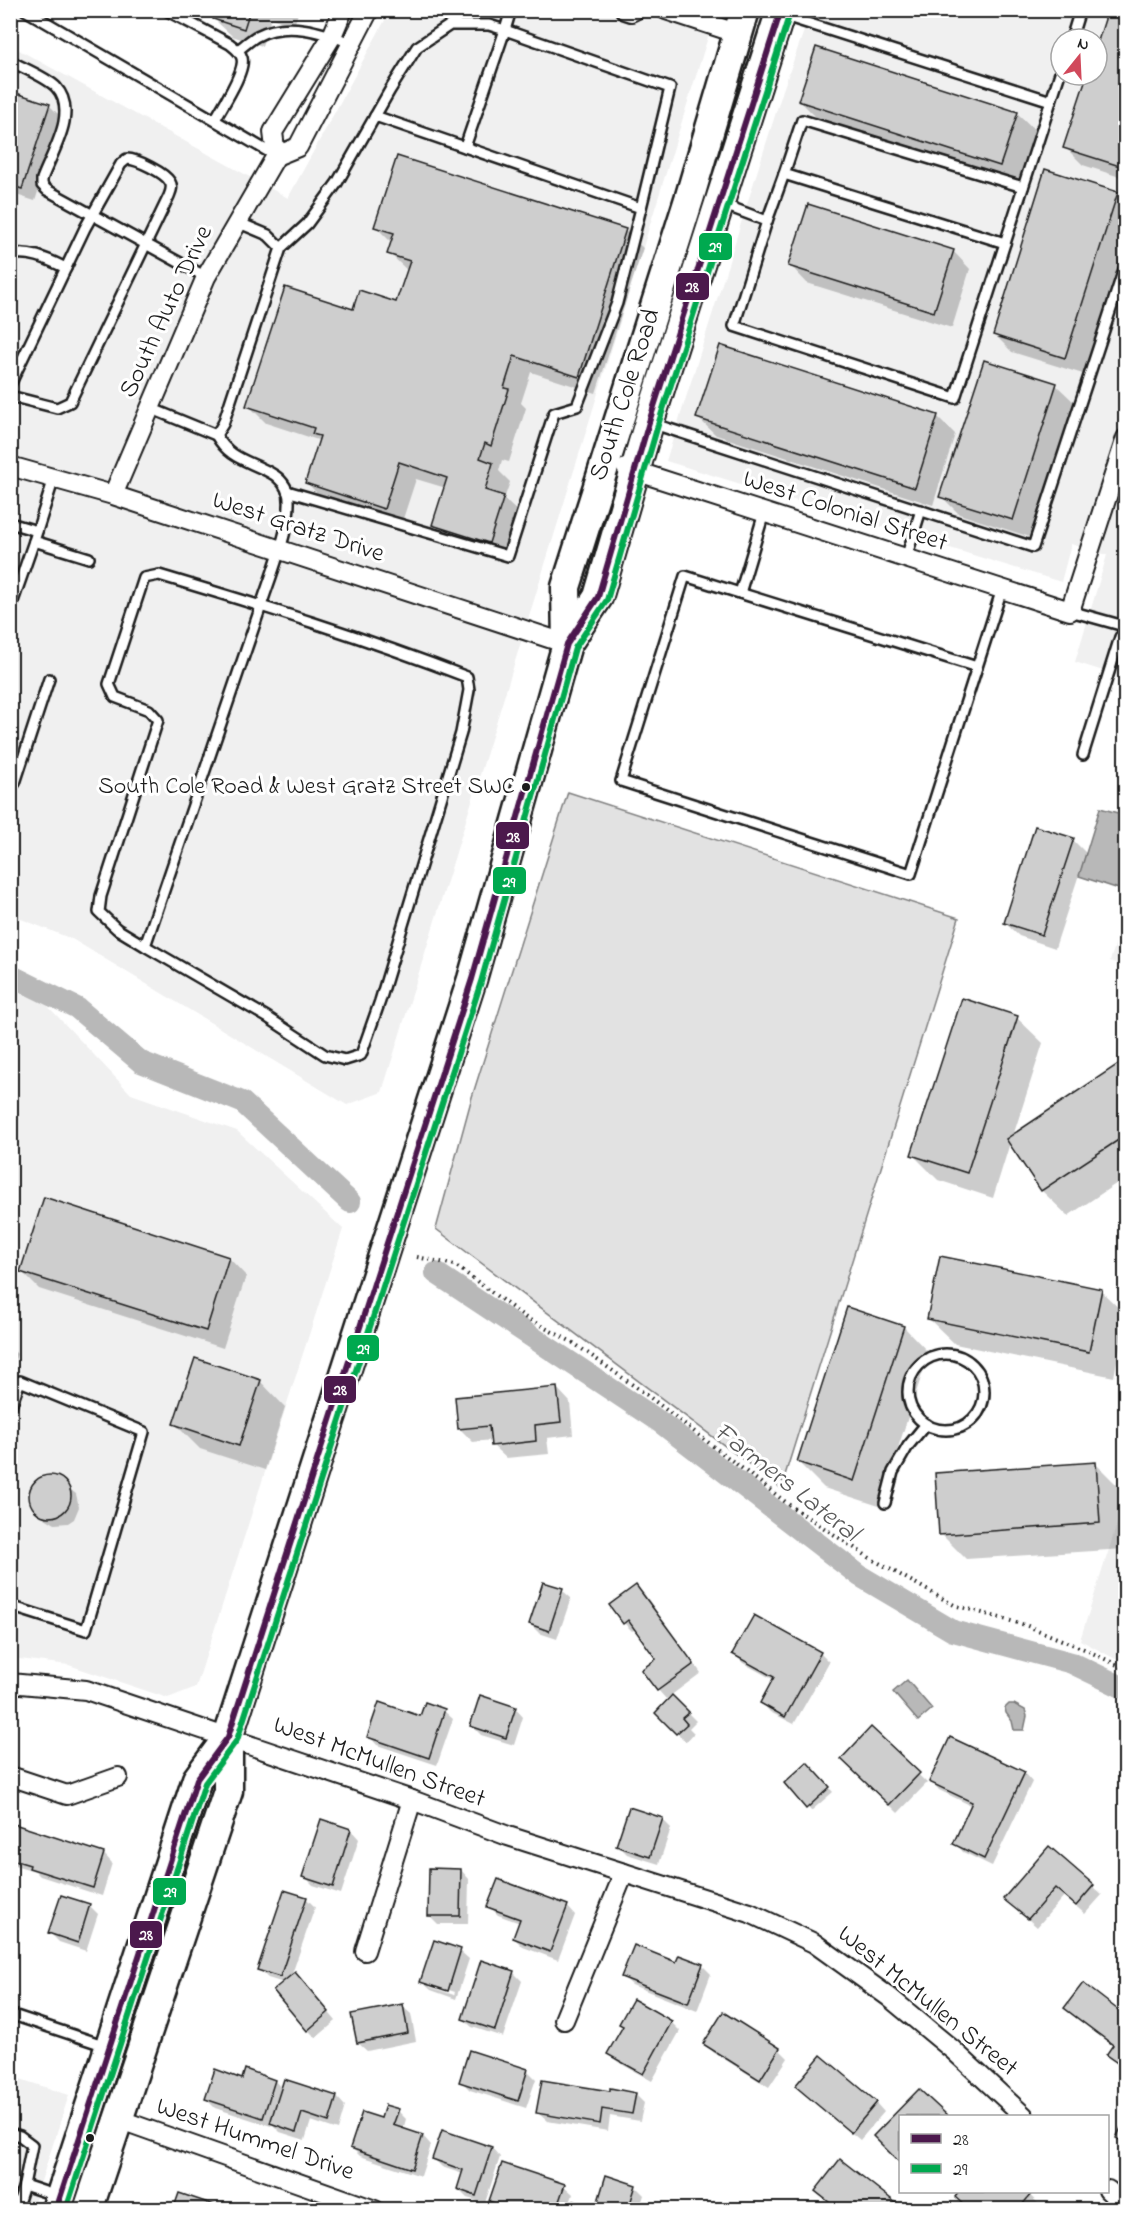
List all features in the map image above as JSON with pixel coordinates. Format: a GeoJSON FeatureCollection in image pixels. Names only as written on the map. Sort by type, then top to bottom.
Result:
{"type":"FeatureCollection","features":[{"type":"Feature","properties":{"kind":"main road","name":"South Cole Road"},"geometry":{"type":"LineString","coordinates":[[567,644],[598,597],[649,422],[781,12]]}},
{"type":"Feature","properties":{"kind":"main road","name":"South Cole Road"},"geometry":{"type":"LineString","coordinates":[[88,2210],[228,1791],[228,1737],[472,979],[567,644],[566,587],[604,461],[694,185],[742,22]]}},
{"type":"Feature","properties":{"kind":"main road","name":"South Cole Road"},"geometry":{"type":"LineString","coordinates":[[58,2203],[196,1779],[228,1737]]}},
{"type":"Feature","properties":{"kind":"street"},"geometry":{"type":"LineString","coordinates":[[276,156],[273,132],[332,36],[343,10]]}},
{"type":"Feature","properties":{"kind":"street","name":"South Auto Drive"},"geometry":{"type":"LineString","coordinates":[[113,495],[206,277],[276,156],[298,147],[369,10]]}},
{"type":"Feature","properties":{"kind":"street"},"geometry":{"type":"LineString","coordinates":[[625,10],[631,12],[635,10]]}},
{"type":"Feature","properties":{"kind":"street"},"geometry":{"type":"LineString","coordinates":[[666,10],[742,22]]}},
{"type":"Feature","properties":{"kind":"street"},"geometry":{"type":"LineString","coordinates":[[1070,611],[1125,438]]}},
{"type":"Feature","properties":{"kind":"street","name":"West Colonial Street"},"geometry":{"type":"LineString","coordinates":[[604,461],[1070,611]]}},
{"type":"Feature","properties":{"kind":"street","name":"West Gratz Drive"},"geometry":{"type":"LineString","coordinates":[[10,466],[113,495],[567,644]]}},
{"type":"Feature","properties":{"kind":"street","name":"West McMullen Street"},"geometry":{"type":"LineString","coordinates":[[10,1683],[86,1690],[412,1800],[508,1836],[750,1913],[814,1943],[889,1997],[953,2050],[1023,2115]]}},
{"type":"Feature","properties":{"kind":"street"},"geometry":{"type":"LineString","coordinates":[[10,1776],[67,1795],[118,1777]]}},
{"type":"Feature","properties":{"kind":"street"},"geometry":{"type":"LineString","coordinates":[[365,1952],[412,1800]]}},
{"type":"Feature","properties":{"kind":"street"},"geometry":{"type":"LineString","coordinates":[[564,2020],[624,1873]]}},
{"type":"Feature","properties":{"kind":"street","name":"West Hummel Drive"},"geometry":{"type":"LineString","coordinates":[[118,2120],[375,2210]]}},
{"type":"Feature","properties":{"kind":"street"},"geometry":{"type":"LineString","coordinates":[[1109,2192],[1125,2206]]}},
{"type":"Feature","properties":{"kind":"lane"},"geometry":{"type":"LineString","coordinates":[[25,10],[276,156]]}},
{"type":"Feature","properties":{"kind":"lane"},"geometry":{"type":"LineString","coordinates":[[166,10],[230,44],[238,51],[243,65],[215,120]]}},
{"type":"Feature","properties":{"kind":"lane"},"geometry":{"type":"LineString","coordinates":[[465,147],[511,10]]}},
{"type":"Feature","properties":{"kind":"lane"},"geometry":{"type":"LineString","coordinates":[[1075,27],[1080,10]]}},
{"type":"Feature","properties":{"kind":"lane"},"geometry":{"type":"LineString","coordinates":[[781,12],[1051,101]]}},
{"type":"Feature","properties":{"kind":"lane"},"geometry":{"type":"LineString","coordinates":[[216,435],[222,424],[281,248],[307,225],[337,183],[417,47],[450,25],[489,25],[670,88],[617,303],[577,406],[554,413],[508,556],[287,491]]}},
{"type":"Feature","properties":{"kind":"lane"},"geometry":{"type":"LineString","coordinates":[[238,51],[256,36],[271,30],[288,28],[332,36],[351,43]]}},
{"type":"Feature","properties":{"kind":"lane"},"geometry":{"type":"LineString","coordinates":[[10,61],[55,87],[66,103],[66,120],[42,179],[42,185],[47,190],[206,277]]}},
{"type":"Feature","properties":{"kind":"lane"},"geometry":{"type":"LineString","coordinates":[[1023,188],[802,120],[734,326],[955,398],[1023,188],[1056,87]]}},
{"type":"Feature","properties":{"kind":"lane"},"geometry":{"type":"LineString","coordinates":[[375,116],[641,208]]}},
{"type":"Feature","properties":{"kind":"lane"},"geometry":{"type":"LineString","coordinates":[[10,386],[92,215],[121,164],[127,159],[136,159],[169,179],[172,187],[170,196],[70,402],[57,408],[10,396]]}},
{"type":"Feature","properties":{"kind":"lane"},"geometry":{"type":"LineString","coordinates":[[784,174],[1005,243]]}},
{"type":"Feature","properties":{"kind":"lane"},"geometry":{"type":"LineString","coordinates":[[721,203],[767,221]]}},
{"type":"Feature","properties":{"kind":"lane"},"geometry":{"type":"LineString","coordinates":[[237,222],[268,235],[281,248]]}},
{"type":"Feature","properties":{"kind":"lane"},"geometry":{"type":"LineString","coordinates":[[10,255],[31,255],[47,259],[66,268]]}},
{"type":"Feature","properties":{"kind":"lane"},"geometry":{"type":"LineString","coordinates":[[649,422],[1033,547],[1125,263]]}},
{"type":"Feature","properties":{"kind":"lane"},"geometry":{"type":"LineString","coordinates":[[146,946],[280,549],[289,510],[287,491],[278,476],[224,449],[216,435],[150,408]]}},
{"type":"Feature","properties":{"kind":"lane"},"geometry":{"type":"LineString","coordinates":[[10,610],[15,582],[34,541],[54,478]]}},
{"type":"Feature","properties":{"kind":"lane"},"geometry":{"type":"LineString","coordinates":[[906,558],[921,510]]}},
{"type":"Feature","properties":{"kind":"lane"},"geometry":{"type":"LineString","coordinates":[[740,593],[764,513]]}},
{"type":"Feature","properties":{"kind":"lane"},"geometry":{"type":"LineString","coordinates":[[10,523],[37,531]]}},
{"type":"Feature","properties":{"kind":"lane"},"geometry":{"type":"LineString","coordinates":[[34,541],[88,558]]}},
{"type":"Feature","properties":{"kind":"lane"},"geometry":{"type":"LineString","coordinates":[[159,575],[261,606],[467,677],[469,690],[461,733],[380,1001],[361,1055],[345,1060],[325,1055],[267,1017],[146,946],[117,929],[99,912],[101,896],[158,720],[149,710],[115,697],[109,684],[144,578],[159,575]]}},
{"type":"Feature","properties":{"kind":"lane"},"geometry":{"type":"LineString","coordinates":[[977,668],[685,576],[621,781],[911,874],[977,668],[1002,589]]}},
{"type":"Feature","properties":{"kind":"lane"},"geometry":{"type":"LineString","coordinates":[[1070,611],[1124,625],[1123,638],[1083,755]]}},
{"type":"Feature","properties":{"kind":"lane"},"geometry":{"type":"LineString","coordinates":[[10,781],[15,783],[49,679]]}},
{"type":"Feature","properties":{"kind":"lane"},"geometry":{"type":"LineString","coordinates":[[943,1354],[965,1359],[974,1366],[983,1386],[981,1407],[967,1423],[957,1428],[936,1428],[926,1424],[912,1409],[908,1399],[908,1388],[915,1369],[932,1356],[943,1354]]}},
{"type":"Feature","properties":{"kind":"lane"},"geometry":{"type":"LineString","coordinates":[[10,1409],[20,1381],[144,1432],[86,1630],[10,1606]]}},
{"type":"Feature","properties":{"kind":"lane"},"geometry":{"type":"LineString","coordinates":[[885,1503],[893,1472],[908,1446],[926,1424]]}},
{"type":"Feature","properties":{"kind":"lane"},"geometry":{"type":"LineString","coordinates":[[10,2014],[108,2047]]}},
{"type":"Feature","properties":{"kind":"lane"},"geometry":{"type":"LineString","coordinates":[[10,2133],[20,2136],[32,2145],[16,2210]]}},
{"type":"Feature","properties":{"kind":"lane"},"geometry":{"type":"LineString","coordinates":[[24,2185],[58,2203]]}},
{"type":"Feature","properties":{"kind":"path"},"geometry":{"type":"LineString","coordinates":[[417,1257],[454,1265],[526,1318],[572,1342],[647,1395],[792,1507],[870,1558],[954,1605],[1025,1626],[1125,1668]]}},
{"type":"Feature","properties":{"kind":"shaded area"},"geometry":{"type":"Polygon","coordinates":[[[390,11],[716,11],[382,1092],[347,1105],[72,939],[11,915],[10,45],[288,198],[390,11]]]}},
{"type":"Feature","properties":{"kind":"shaded area"},"geometry":{"type":"Polygon","coordinates":[[[811,11],[1125,11],[1125,678],[1075,662],[1107,555],[1071,544],[1061,582],[666,461],[783,90],[811,11]]]}},
{"type":"Feature","properties":{"kind":"shaded area"},"geometry":{"type":"Polygon","coordinates":[[[568,792],[959,918],[781,1488],[436,1229],[472,1097],[568,792]]]}},
{"type":"Feature","properties":{"kind":"shaded area"},"geometry":{"type":"Polygon","coordinates":[[[1100,808],[1125,815],[1126,880],[1122,890],[1079,876],[1100,808]]]}},
{"type":"Feature","properties":{"kind":"shaded area"},"geometry":{"type":"Polygon","coordinates":[[[1125,915],[1125,966],[1110,961],[1125,915]]]}},
{"type":"Feature","properties":{"kind":"shaded area"},"geometry":{"type":"Polygon","coordinates":[[[11,986],[42,1000],[131,1094],[237,1131],[343,1229],[196,1687],[168,1698],[69,1665],[11,1658],[11,986]]]}},
{"type":"Feature","properties":{"kind":"shaded area"},"geometry":{"type":"Polygon","coordinates":[[[1125,1499],[1126,1664],[1080,1640],[1125,1499]]]}},
{"type":"Feature","properties":{"kind":"shaded area"},"geometry":{"type":"Polygon","coordinates":[[[907,1680],[932,1709],[918,1721],[893,1692],[907,1680]]]}},
{"type":"Feature","properties":{"kind":"shaded area"},"geometry":{"type":"Polygon","coordinates":[[[1009,1704],[1025,1710],[1027,1716],[1024,1730],[1014,1730],[1005,1708],[1009,1704]]]}},
{"type":"Feature","properties":{"kind":"shaded area"},"geometry":{"type":"Polygon","coordinates":[[[11,2076],[69,2095],[32,2209],[11,2210],[11,2076]]]}},
{"type":"Feature","properties":{"kind":"building"},"geometry":{"type":"Polygon","coordinates":[[[215,10],[250,10],[244,29],[213,19],[215,10]]]}},
{"type":"Feature","properties":{"kind":"building"},"geometry":{"type":"Polygon","coordinates":[[[1108,10],[1126,10],[1126,168],[1063,148],[1083,87],[1109,87],[1109,27],[1102,27],[1108,10]]]}},
{"type":"Feature","properties":{"kind":"building"},"geometry":{"type":"Polygon","coordinates":[[[816,47],[1018,112],[1000,166],[798,101],[816,47]]]}},
{"type":"Feature","properties":{"kind":"building"},"geometry":{"type":"Polygon","coordinates":[[[10,91],[50,104],[22,189],[10,185],[10,91]]]}},
{"type":"Feature","properties":{"kind":"building"},"geometry":{"type":"Polygon","coordinates":[[[397,156],[626,229],[579,377],[514,356],[504,388],[509,389],[491,446],[485,443],[480,458],[493,463],[485,490],[504,496],[489,543],[432,525],[447,478],[399,462],[384,509],[305,483],[320,436],[312,434],[314,428],[246,406],[285,287],[353,309],[359,290],[396,302],[410,261],[387,254],[394,233],[374,227],[397,156]]]}},
{"type":"Feature","properties":{"kind":"building"},"geometry":{"type":"Polygon","coordinates":[[[1045,169],[1118,192],[1065,358],[993,335],[1045,169]]]}},
{"type":"Feature","properties":{"kind":"building"},"geometry":{"type":"Polygon","coordinates":[[[808,204],[954,250],[934,312],[788,266],[808,204]]]}},
{"type":"Feature","properties":{"kind":"building"},"geometry":{"type":"Polygon","coordinates":[[[720,345],[938,415],[915,488],[696,418],[720,345]]]}},
{"type":"Feature","properties":{"kind":"building"},"geometry":{"type":"Polygon","coordinates":[[[984,360],[1057,383],[1013,520],[939,497],[984,360]]]}},
{"type":"Feature","properties":{"kind":"building"},"geometry":{"type":"Polygon","coordinates":[[[1035,826],[1074,838],[1042,935],[1004,923],[1035,826]]]}},
{"type":"Feature","properties":{"kind":"building"},"geometry":{"type":"Polygon","coordinates":[[[962,998],[1018,1016],[967,1173],[911,1155],[962,998]]]}},
{"type":"Feature","properties":{"kind":"building"},"geometry":{"type":"Polygon","coordinates":[[[1126,1059],[1126,1135],[1041,1191],[1006,1139],[1126,1059]]]}},
{"type":"Feature","properties":{"kind":"building"},"geometry":{"type":"Polygon","coordinates":[[[44,1197],[229,1257],[206,1331],[20,1272],[44,1197]]]}},
{"type":"Feature","properties":{"kind":"building"},"geometry":{"type":"Polygon","coordinates":[[[940,1256],[1102,1289],[1089,1352],[927,1319],[940,1256]]]}},
{"type":"Feature","properties":{"kind":"building"},"geometry":{"type":"Polygon","coordinates":[[[847,1307],[904,1326],[854,1481],[797,1462],[847,1307]]]}},
{"type":"Feature","properties":{"kind":"building"},"geometry":{"type":"Polygon","coordinates":[[[195,1358],[261,1380],[239,1446],[173,1424],[195,1358]]]}},
{"type":"Feature","properties":{"kind":"building"},"geometry":{"type":"Polygon","coordinates":[[[557,1387],[561,1422],[535,1425],[536,1441],[491,1446],[489,1426],[458,1429],[455,1397],[557,1387]]]}},
{"type":"Feature","properties":{"kind":"building"},"geometry":{"type":"Polygon","coordinates":[[[1096,1462],[1100,1523],[939,1535],[935,1473],[1096,1462]]]}},
{"type":"Feature","properties":{"kind":"building"},"geometry":{"type":"Polygon","coordinates":[[[50,1475],[65,1481],[71,1496],[65,1511],[50,1517],[35,1511],[29,1496],[35,1481],[50,1475]]]}},
{"type":"Feature","properties":{"kind":"building"},"geometry":{"type":"Polygon","coordinates":[[[543,1582],[563,1588],[549,1631],[529,1624],[543,1582]]]}},
{"type":"Feature","properties":{"kind":"building"},"geometry":{"type":"Polygon","coordinates":[[[636,1585],[694,1664],[657,1691],[641,1670],[656,1659],[628,1620],[623,1624],[609,1605],[636,1585]]]}},
{"type":"Feature","properties":{"kind":"building"},"geometry":{"type":"Polygon","coordinates":[[[754,1615],[821,1652],[785,1717],[760,1703],[774,1677],[732,1654],[754,1615]]]}},
{"type":"Feature","properties":{"kind":"building"},"geometry":{"type":"Polygon","coordinates":[[[480,1695],[516,1707],[506,1738],[470,1726],[480,1695]]]}},
{"type":"Feature","properties":{"kind":"building"},"geometry":{"type":"Polygon","coordinates":[[[672,1695],[689,1712],[682,1718],[687,1724],[676,1734],[655,1713],[672,1695]]]}},
{"type":"Feature","properties":{"kind":"building"},"geometry":{"type":"Polygon","coordinates":[[[379,1702],[420,1716],[425,1702],[445,1709],[429,1758],[367,1737],[379,1702]]]}},
{"type":"Feature","properties":{"kind":"building"},"geometry":{"type":"Polygon","coordinates":[[[871,1727],[920,1773],[889,1805],[841,1759],[871,1727]]]}},
{"type":"Feature","properties":{"kind":"building"},"geometry":{"type":"Polygon","coordinates":[[[950,1737],[1025,1772],[984,1859],[953,1844],[972,1802],[929,1782],[950,1737]]]}},
{"type":"Feature","properties":{"kind":"building"},"geometry":{"type":"Polygon","coordinates":[[[807,1762],[830,1787],[806,1809],[784,1783],[807,1762]]]}},
{"type":"Feature","properties":{"kind":"building"},"geometry":{"type":"Polygon","coordinates":[[[629,1807],[663,1818],[650,1857],[616,1846],[629,1807]]]}},
{"type":"Feature","properties":{"kind":"building"},"geometry":{"type":"Polygon","coordinates":[[[321,1819],[351,1829],[333,1887],[302,1877],[321,1819]]]}},
{"type":"Feature","properties":{"kind":"building"},"geometry":{"type":"Polygon","coordinates":[[[11,1823],[104,1853],[93,1888],[29,1868],[30,1865],[10,1859],[11,1823]]]}},
{"type":"Feature","properties":{"kind":"building"},"geometry":{"type":"Polygon","coordinates":[[[1049,1846],[1094,1885],[1076,1906],[1055,1888],[1028,1919],[1003,1899],[1049,1846]]]}},
{"type":"Feature","properties":{"kind":"building"},"geometry":{"type":"Polygon","coordinates":[[[429,1868],[461,1869],[460,1916],[428,1916],[429,1868]]]}},
{"type":"Feature","properties":{"kind":"building"},"geometry":{"type":"Polygon","coordinates":[[[498,1879],[568,1905],[550,1952],[513,1938],[520,1919],[487,1907],[498,1879]]]}},
{"type":"Feature","properties":{"kind":"building"},"geometry":{"type":"Polygon","coordinates":[[[284,1890],[307,1897],[280,1977],[257,1970],[284,1890]]]}},
{"type":"Feature","properties":{"kind":"building"},"geometry":{"type":"Polygon","coordinates":[[[61,1895],[90,1904],[78,1943],[48,1933],[61,1895]]]}},
{"type":"Feature","properties":{"kind":"building"},"geometry":{"type":"Polygon","coordinates":[[[434,1940],[461,1949],[448,1991],[420,1982],[434,1940]]]}},
{"type":"Feature","properties":{"kind":"building"},"geometry":{"type":"Polygon","coordinates":[[[634,1945],[676,1962],[679,1955],[703,1964],[688,2003],[621,1977],[634,1945]]]}},
{"type":"Feature","properties":{"kind":"building"},"geometry":{"type":"Polygon","coordinates":[[[481,1960],[514,1971],[495,2030],[462,2019],[481,1960]]]}},
{"type":"Feature","properties":{"kind":"building"},"geometry":{"type":"Polygon","coordinates":[[[295,1972],[329,2012],[307,2031],[273,1990],[295,1972]]]}},
{"type":"Feature","properties":{"kind":"building"},"geometry":{"type":"Polygon","coordinates":[[[1083,1983],[1126,2016],[1126,2069],[1106,2055],[1113,2045],[1064,2008],[1083,1983]]]}},
{"type":"Feature","properties":{"kind":"building"},"geometry":{"type":"Polygon","coordinates":[[[633,1999],[672,2021],[643,2074],[607,2054],[623,2026],[619,2024],[633,1999]]]}},
{"type":"Feature","properties":{"kind":"building"},"geometry":{"type":"Polygon","coordinates":[[[403,2004],[408,2033],[357,2043],[351,2014],[403,2004]]]}},
{"type":"Feature","properties":{"kind":"building"},"geometry":{"type":"Polygon","coordinates":[[[723,2012],[780,2048],[760,2080],[703,2044],[723,2012]]]}},
{"type":"Feature","properties":{"kind":"building"},"geometry":{"type":"Polygon","coordinates":[[[469,2050],[528,2069],[518,2101],[459,2082],[469,2050]]]}},
{"type":"Feature","properties":{"kind":"building"},"geometry":{"type":"Polygon","coordinates":[[[821,2055],[877,2102],[851,2133],[795,2086],[821,2055]]]}},
{"type":"Feature","properties":{"kind":"building"},"geometry":{"type":"Polygon","coordinates":[[[215,2069],[242,2079],[245,2069],[275,2080],[263,2118],[205,2099],[215,2069]]]}},
{"type":"Feature","properties":{"kind":"building"},"geometry":{"type":"Polygon","coordinates":[[[284,2079],[337,2096],[329,2122],[302,2113],[296,2132],[270,2123],[284,2079]]]}},
{"type":"Feature","properties":{"kind":"building"},"geometry":{"type":"Polygon","coordinates":[[[542,2080],[636,2093],[632,2114],[602,2109],[600,2124],[536,2113],[542,2080]]]}},
{"type":"Feature","properties":{"kind":"building"},"geometry":{"type":"Polygon","coordinates":[[[919,2089],[947,2115],[899,2115],[899,2162],[873,2136],[919,2089]]]}},
{"type":"Feature","properties":{"kind":"building"},"geometry":{"type":"Polygon","coordinates":[[[385,2105],[399,2109],[393,2125],[423,2135],[412,2169],[350,2148],[362,2112],[381,2118],[385,2105]]]}},
{"type":"Feature","properties":{"kind":"building"},"geometry":{"type":"Polygon","coordinates":[[[1126,2118],[1126,2143],[1116,2138],[1126,2118]]]}},
{"type":"Feature","properties":{"kind":"building"},"geometry":{"type":"Polygon","coordinates":[[[442,2130],[492,2147],[476,2196],[457,2189],[463,2170],[432,2159],[442,2130]]]}},
{"type":"Feature","properties":{"kind":"building"},"geometry":{"type":"Polygon","coordinates":[[[840,2159],[905,2210],[839,2210],[815,2191],[840,2159]]]}},
{"type":"Feature","properties":{"kind":"building"},"geometry":{"type":"Polygon","coordinates":[[[502,2163],[565,2184],[556,2210],[513,2210],[489,2201],[502,2163]]]}},
{"type":"Feature","properties":{"kind":"building"},"geometry":{"type":"Polygon","coordinates":[[[606,2175],[636,2185],[628,2210],[572,2210],[574,2201],[596,2208],[606,2175]]]}},
{"type":"Feature","properties":{"kind":"building"},"geometry":{"type":"Polygon","coordinates":[[[179,2193],[229,2210],[173,2210],[179,2193]]]}},
{"type":"Feature","properties":{"kind":"building"},"geometry":{"type":"Polygon","coordinates":[[[958,2193],[1031,2194],[1018,2210],[969,2210],[955,2197],[958,2193]]]}},
{"type":"Feature","properties":{"kind":"waterway","name":"Farmers Lateral"},"geometry":{"type":"LineString","coordinates":[[10,975],[77,1008],[141,1062],[242,1102],[350,1202]]}},
{"type":"Feature","properties":{"kind":"waterway","name":"Farmers Lateral"},"geometry":{"type":"LineString","coordinates":[[436,1273],[660,1422],[860,1576],[953,1631],[1072,1663],[1126,1689]]}},
{"type":"Feature","properties":{"kind":"transit line","name":"28"},"geometry":{"type":"LineString","coordinates":[[56,2210],[197,1779],[228,1737],[472,979],[567,644],[598,597],[649,422],[781,10]]}},
{"type":"Feature","properties":{"kind":"transit line","name":"29"},"geometry":{"type":"LineString","coordinates":[[66,2210],[205,1783],[237,1740],[481,982],[575,648],[607,600],[658,425],[790,13]]}},
{"type":"Feature","properties":{"kind":"place","name":"South Cole Road & West Gratz Street SWC"},"geometry":{"type":"Point","coordinates":[526,787]}}]}
